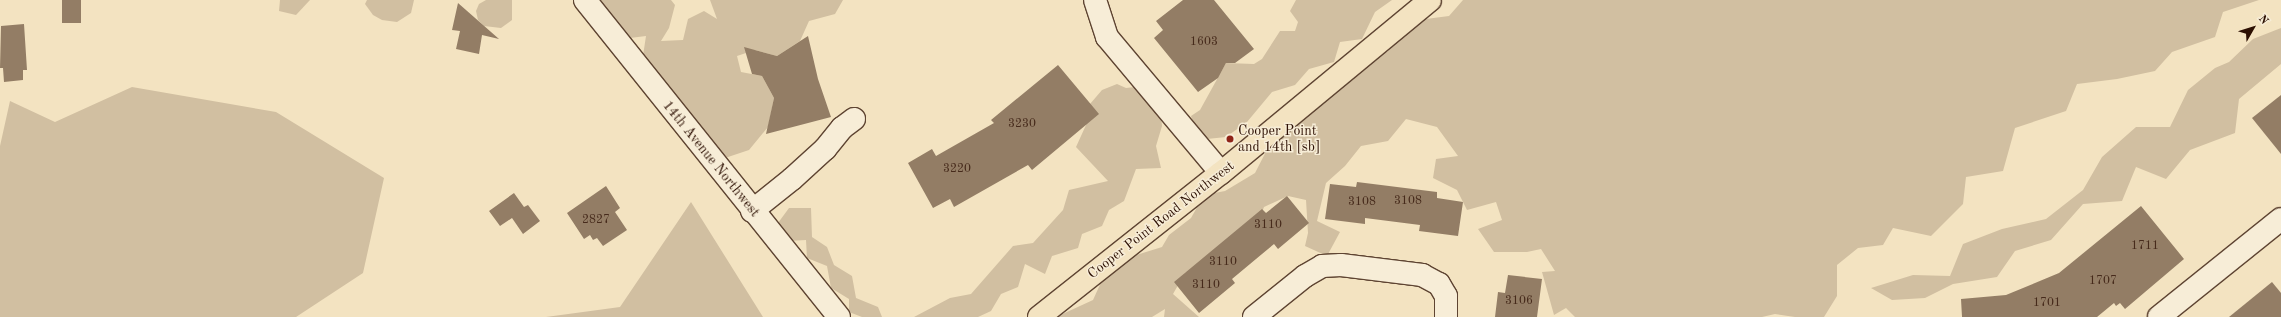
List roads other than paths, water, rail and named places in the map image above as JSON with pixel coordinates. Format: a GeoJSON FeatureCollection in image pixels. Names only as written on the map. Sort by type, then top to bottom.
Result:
{"type":"FeatureCollection","features":[{"type":"Feature","properties":{"kind":"main road","name":"Cooper Point Road Northwest"},"geometry":{"type":"LineString","coordinates":[[1039,317],[1221,173],[1430,0]]}},
{"type":"Feature","properties":{"kind":"street","name":"14th Avenue Northwest"},"geometry":{"type":"LineString","coordinates":[[585,0],[752,211],[839,317]]}},
{"type":"Feature","properties":{"kind":"street"},"geometry":{"type":"LineString","coordinates":[[1095,0],[1107,37],[1221,173]]}},
{"type":"Feature","properties":{"kind":"street"},"geometry":{"type":"LineString","coordinates":[[752,211],[792,179],[825,149],[842,128],[854,120]]}},
{"type":"Feature","properties":{"kind":"street"},"geometry":{"type":"LineString","coordinates":[[2159,317],[2281,219]]}},
{"type":"Feature","properties":{"kind":"street"},"geometry":{"type":"LineString","coordinates":[[1254,317],[1305,276],[1322,266],[1341,265],[1422,275],[1439,284],[1446,296],[1446,317]]}},
{"type":"Feature","properties":{"kind":"place","name":"Cooper Point and 14th [sb]"},"geometry":{"type":"Point","coordinates":[1230,139]}}]}
